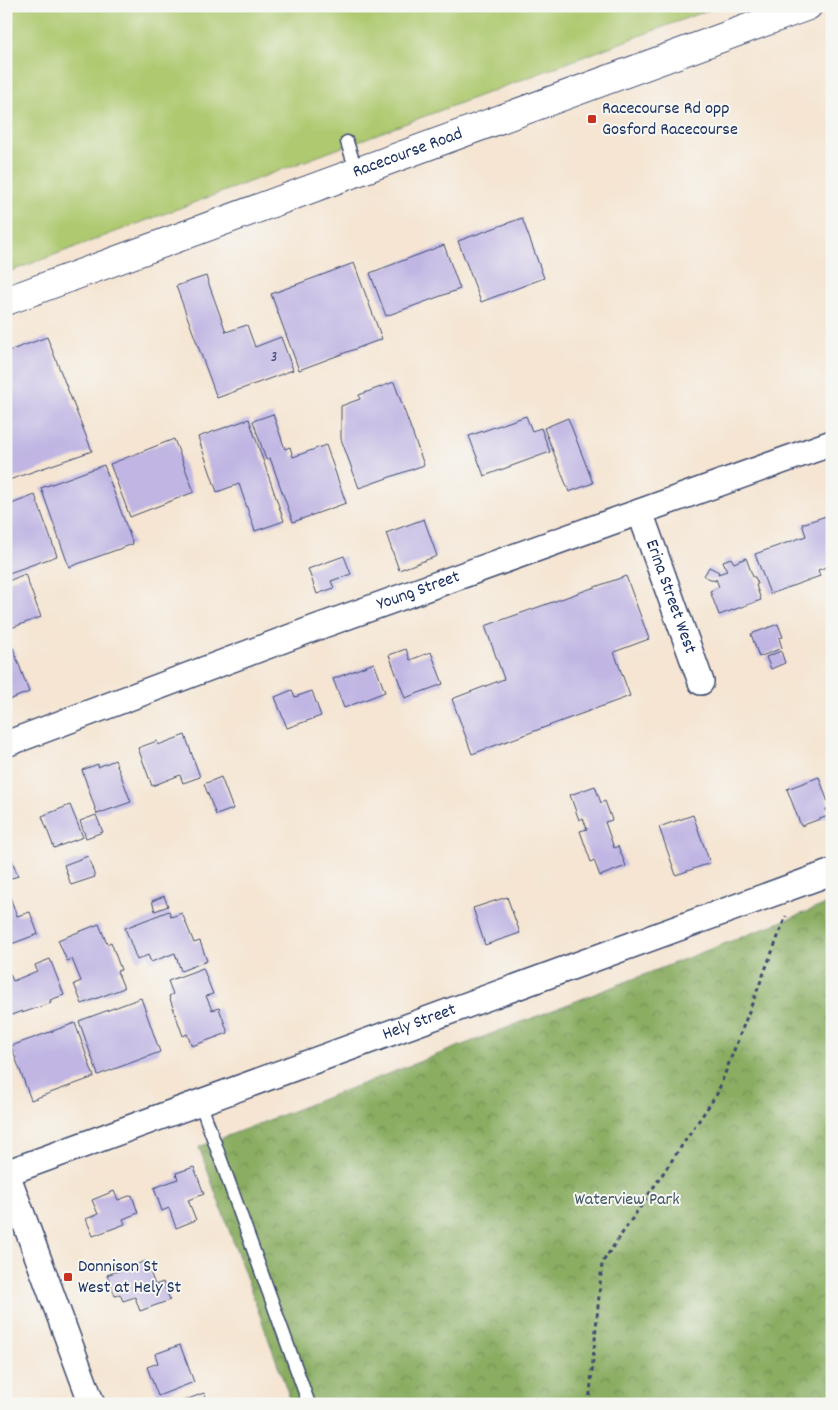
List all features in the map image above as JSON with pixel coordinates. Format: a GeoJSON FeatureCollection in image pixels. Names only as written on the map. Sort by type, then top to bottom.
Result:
{"type":"FeatureCollection","features":[{"type":"Feature","properties":{"kind":"main road","name":"Racecourse Road"},"geometry":{"type":"LineString","coordinates":[[6,301],[808,6]]}},
{"type":"Feature","properties":{"kind":"street","name":"Young Street"},"geometry":{"type":"LineString","coordinates":[[6,744],[315,628],[832,443]]}},
{"type":"Feature","properties":{"kind":"street","name":"Erina Street West"},"geometry":{"type":"LineString","coordinates":[[640,512],[701,682]]}},
{"type":"Feature","properties":{"kind":"street","name":"Hely Street"},"geometry":{"type":"LineString","coordinates":[[6,1172],[832,872]]}},
{"type":"Feature","properties":{"kind":"street"},"geometry":{"type":"LineString","coordinates":[[6,1172],[92,1404]]}},
{"type":"Feature","properties":{"kind":"lane"},"geometry":{"type":"LineString","coordinates":[[347,142],[357,173]]}},
{"type":"Feature","properties":{"kind":"lane"},"geometry":{"type":"LineString","coordinates":[[200,1102],[309,1404]]}},
{"type":"Feature","properties":{"kind":"path"},"geometry":{"type":"LineString","coordinates":[[589,1404],[602,1263],[717,1094],[798,884]]}},
{"type":"Feature","properties":{"kind":"green space"},"geometry":{"type":"Polygon","coordinates":[[[6,6],[719,6],[6,273],[6,6]]]}},
{"type":"Feature","properties":{"kind":"green space","name":"Waterview Park"},"geometry":{"type":"Polygon","coordinates":[[[832,902],[832,1404],[292,1404],[199,1147],[832,902]]]}},
{"type":"Feature","properties":{"kind":"building"},"geometry":{"type":"Polygon","coordinates":[[[522,218],[544,278],[481,302],[458,241],[522,218]]]}},
{"type":"Feature","properties":{"kind":"building"},"geometry":{"type":"Polygon","coordinates":[[[444,245],[460,289],[386,316],[370,273],[444,245]]]}},
{"type":"Feature","properties":{"kind":"building"},"geometry":{"type":"Polygon","coordinates":[[[354,263],[382,339],[299,370],[271,294],[354,263]]]}},
{"type":"Feature","properties":{"kind":"building"},"geometry":{"type":"Polygon","coordinates":[[[206,276],[226,332],[247,325],[255,347],[281,337],[293,370],[217,398],[176,286],[206,276]]]}},
{"type":"Feature","properties":{"kind":"building"},"geometry":{"type":"Polygon","coordinates":[[[47,337],[92,451],[6,481],[6,352],[47,337]]]}},
{"type":"Feature","properties":{"kind":"building"},"geometry":{"type":"Polygon","coordinates":[[[394,382],[424,465],[359,488],[341,439],[341,406],[360,399],[359,395],[394,382]]]}},
{"type":"Feature","properties":{"kind":"building"},"geometry":{"type":"Polygon","coordinates":[[[273,414],[285,449],[290,447],[293,457],[326,445],[346,503],[293,522],[270,458],[266,460],[253,421],[273,414]]]}},
{"type":"Feature","properties":{"kind":"building"},"geometry":{"type":"Polygon","coordinates":[[[526,416],[532,431],[541,428],[550,452],[484,476],[469,436],[526,416]]]}},
{"type":"Feature","properties":{"kind":"building"},"geometry":{"type":"Polygon","coordinates":[[[568,418],[593,483],[569,492],[544,428],[568,418]]]}},
{"type":"Feature","properties":{"kind":"building"},"geometry":{"type":"Polygon","coordinates":[[[249,419],[284,521],[255,531],[239,484],[217,492],[198,437],[249,419]]]}},
{"type":"Feature","properties":{"kind":"building"},"geometry":{"type":"Polygon","coordinates":[[[174,439],[194,492],[130,517],[110,464],[174,439]]]}},
{"type":"Feature","properties":{"kind":"building"},"geometry":{"type":"Polygon","coordinates":[[[104,465],[133,544],[69,567],[41,488],[104,465]]]}},
{"type":"Feature","properties":{"kind":"building"},"geometry":{"type":"Polygon","coordinates":[[[35,495],[57,556],[6,574],[6,506],[35,495]]]}},
{"type":"Feature","properties":{"kind":"building"},"geometry":{"type":"Polygon","coordinates":[[[832,514],[832,565],[818,570],[820,576],[770,594],[755,554],[806,536],[802,524],[832,514]]]}},
{"type":"Feature","properties":{"kind":"building"},"geometry":{"type":"Polygon","coordinates":[[[424,519],[437,556],[399,570],[386,533],[424,519]]]}},
{"type":"Feature","properties":{"kind":"building"},"geometry":{"type":"Polygon","coordinates":[[[344,556],[351,574],[331,581],[334,588],[317,594],[308,569],[344,556]]]}},
{"type":"Feature","properties":{"kind":"building"},"geometry":{"type":"Polygon","coordinates":[[[731,558],[734,563],[746,558],[753,577],[755,577],[758,584],[756,585],[761,600],[719,615],[710,591],[719,587],[716,579],[715,581],[704,576],[709,567],[719,572],[718,574],[727,571],[723,561],[731,558]]]}},
{"type":"Feature","properties":{"kind":"building"},"geometry":{"type":"Polygon","coordinates":[[[25,574],[41,617],[11,628],[6,617],[6,582],[25,574]]]}},
{"type":"Feature","properties":{"kind":"building"},"geometry":{"type":"Polygon","coordinates":[[[626,576],[649,639],[614,652],[630,696],[472,754],[452,699],[504,679],[485,626],[626,576]]]}},
{"type":"Feature","properties":{"kind":"building"},"geometry":{"type":"Polygon","coordinates":[[[778,624],[783,637],[779,638],[782,648],[759,657],[751,634],[778,624]]]}},
{"type":"Feature","properties":{"kind":"building"},"geometry":{"type":"Polygon","coordinates":[[[13,648],[29,692],[6,701],[6,650],[13,648]]]}},
{"type":"Feature","properties":{"kind":"building"},"geometry":{"type":"Polygon","coordinates":[[[406,649],[410,660],[431,652],[443,684],[405,698],[389,655],[406,649]]]}},
{"type":"Feature","properties":{"kind":"building"},"geometry":{"type":"Polygon","coordinates":[[[781,651],[785,663],[771,669],[766,657],[781,651]]]}},
{"type":"Feature","properties":{"kind":"building"},"geometry":{"type":"Polygon","coordinates":[[[374,663],[385,692],[344,708],[333,679],[374,663]]]}},
{"type":"Feature","properties":{"kind":"building"},"geometry":{"type":"Polygon","coordinates":[[[292,690],[295,697],[312,691],[321,716],[287,728],[275,697],[292,690]]]}},
{"type":"Feature","properties":{"kind":"building"},"geometry":{"type":"Polygon","coordinates":[[[185,735],[200,777],[183,783],[180,775],[152,786],[138,748],[157,741],[158,745],[185,735]]]}},
{"type":"Feature","properties":{"kind":"building"},"geometry":{"type":"Polygon","coordinates":[[[115,760],[131,802],[97,814],[82,770],[98,764],[98,767],[115,760]]]}},
{"type":"Feature","properties":{"kind":"building"},"geometry":{"type":"Polygon","coordinates":[[[221,777],[233,809],[216,815],[204,784],[221,777]]]}},
{"type":"Feature","properties":{"kind":"building"},"geometry":{"type":"Polygon","coordinates":[[[819,777],[830,808],[826,809],[828,816],[801,826],[787,789],[819,777]]]}},
{"type":"Feature","properties":{"kind":"building"},"geometry":{"type":"Polygon","coordinates":[[[595,786],[601,803],[605,801],[612,820],[605,822],[614,848],[618,846],[626,866],[600,876],[594,860],[591,862],[580,831],[587,829],[583,818],[579,820],[570,795],[595,786]]]}},
{"type":"Feature","properties":{"kind":"building"},"geometry":{"type":"Polygon","coordinates":[[[70,805],[83,837],[54,848],[42,816],[70,805]]]}},
{"type":"Feature","properties":{"kind":"building"},"geometry":{"type":"Polygon","coordinates":[[[96,815],[103,832],[86,838],[80,821],[96,815]]]}},
{"type":"Feature","properties":{"kind":"building"},"geometry":{"type":"Polygon","coordinates":[[[693,815],[710,863],[676,875],[659,827],[693,815]]]}},
{"type":"Feature","properties":{"kind":"building"},"geometry":{"type":"Polygon","coordinates":[[[6,845],[18,876],[6,880],[6,845]]]}},
{"type":"Feature","properties":{"kind":"building"},"geometry":{"type":"Polygon","coordinates":[[[88,856],[95,877],[71,885],[64,865],[88,856]]]}},
{"type":"Feature","properties":{"kind":"building"},"geometry":{"type":"Polygon","coordinates":[[[164,896],[168,906],[155,911],[152,901],[164,896]]]}},
{"type":"Feature","properties":{"kind":"building"},"geometry":{"type":"Polygon","coordinates":[[[10,897],[17,916],[30,912],[38,934],[6,946],[6,898],[10,897]]]}},
{"type":"Feature","properties":{"kind":"building"},"geometry":{"type":"Polygon","coordinates":[[[507,897],[520,933],[485,945],[473,908],[507,897]]]}},
{"type":"Feature","properties":{"kind":"building"},"geometry":{"type":"Polygon","coordinates":[[[169,911],[171,917],[182,913],[194,943],[200,941],[207,961],[181,971],[175,953],[151,962],[148,955],[137,960],[125,928],[169,911]]]}},
{"type":"Feature","properties":{"kind":"building"},"geometry":{"type":"Polygon","coordinates":[[[99,924],[107,944],[111,942],[121,970],[117,971],[124,988],[82,1004],[74,984],[81,981],[72,959],[67,961],[58,940],[99,924]]]}},
{"type":"Feature","properties":{"kind":"building"},"geometry":{"type":"Polygon","coordinates":[[[50,959],[64,995],[50,1000],[51,1003],[9,1016],[6,1009],[6,975],[10,974],[13,981],[37,971],[35,965],[50,959]]]}},
{"type":"Feature","properties":{"kind":"building"},"geometry":{"type":"Polygon","coordinates":[[[203,968],[213,994],[206,996],[212,1010],[219,1008],[228,1033],[192,1046],[187,1034],[183,1036],[169,996],[173,994],[168,981],[203,968]]]}},
{"type":"Feature","properties":{"kind":"building"},"geometry":{"type":"Polygon","coordinates":[[[141,998],[160,1052],[98,1075],[79,1021],[141,998]]]}},
{"type":"Feature","properties":{"kind":"building"},"geometry":{"type":"Polygon","coordinates":[[[75,1023],[94,1077],[31,1100],[11,1046],[75,1023]]]}},
{"type":"Feature","properties":{"kind":"building"},"geometry":{"type":"Polygon","coordinates":[[[194,1167],[204,1194],[188,1200],[196,1220],[176,1228],[169,1208],[162,1211],[154,1188],[178,1179],[176,1173],[194,1167]]]}},
{"type":"Feature","properties":{"kind":"building"},"geometry":{"type":"Polygon","coordinates":[[[114,1191],[118,1200],[132,1195],[138,1213],[123,1219],[125,1224],[93,1236],[86,1219],[98,1214],[92,1200],[114,1191]]]}},
{"type":"Feature","properties":{"kind":"building"},"geometry":{"type":"Polygon","coordinates":[[[146,1261],[155,1285],[163,1282],[170,1300],[140,1311],[135,1297],[123,1301],[120,1294],[115,1296],[107,1275],[146,1261]]]}},
{"type":"Feature","properties":{"kind":"building"},"geometry":{"type":"Polygon","coordinates":[[[180,1345],[194,1382],[158,1396],[147,1367],[158,1363],[155,1354],[180,1345]]]}},
{"type":"Feature","properties":{"kind":"building"},"geometry":{"type":"Polygon","coordinates":[[[204,1393],[208,1404],[175,1404],[204,1393]]]}},
{"type":"Feature","properties":{"kind":"place","name":"Racecourse Rd opp Gosford Racecourse"},"geometry":{"type":"Point","coordinates":[592,119]}},
{"type":"Feature","properties":{"kind":"place","name":"Donnison St West at Hely St"},"geometry":{"type":"Point","coordinates":[68,1277]}}]}
